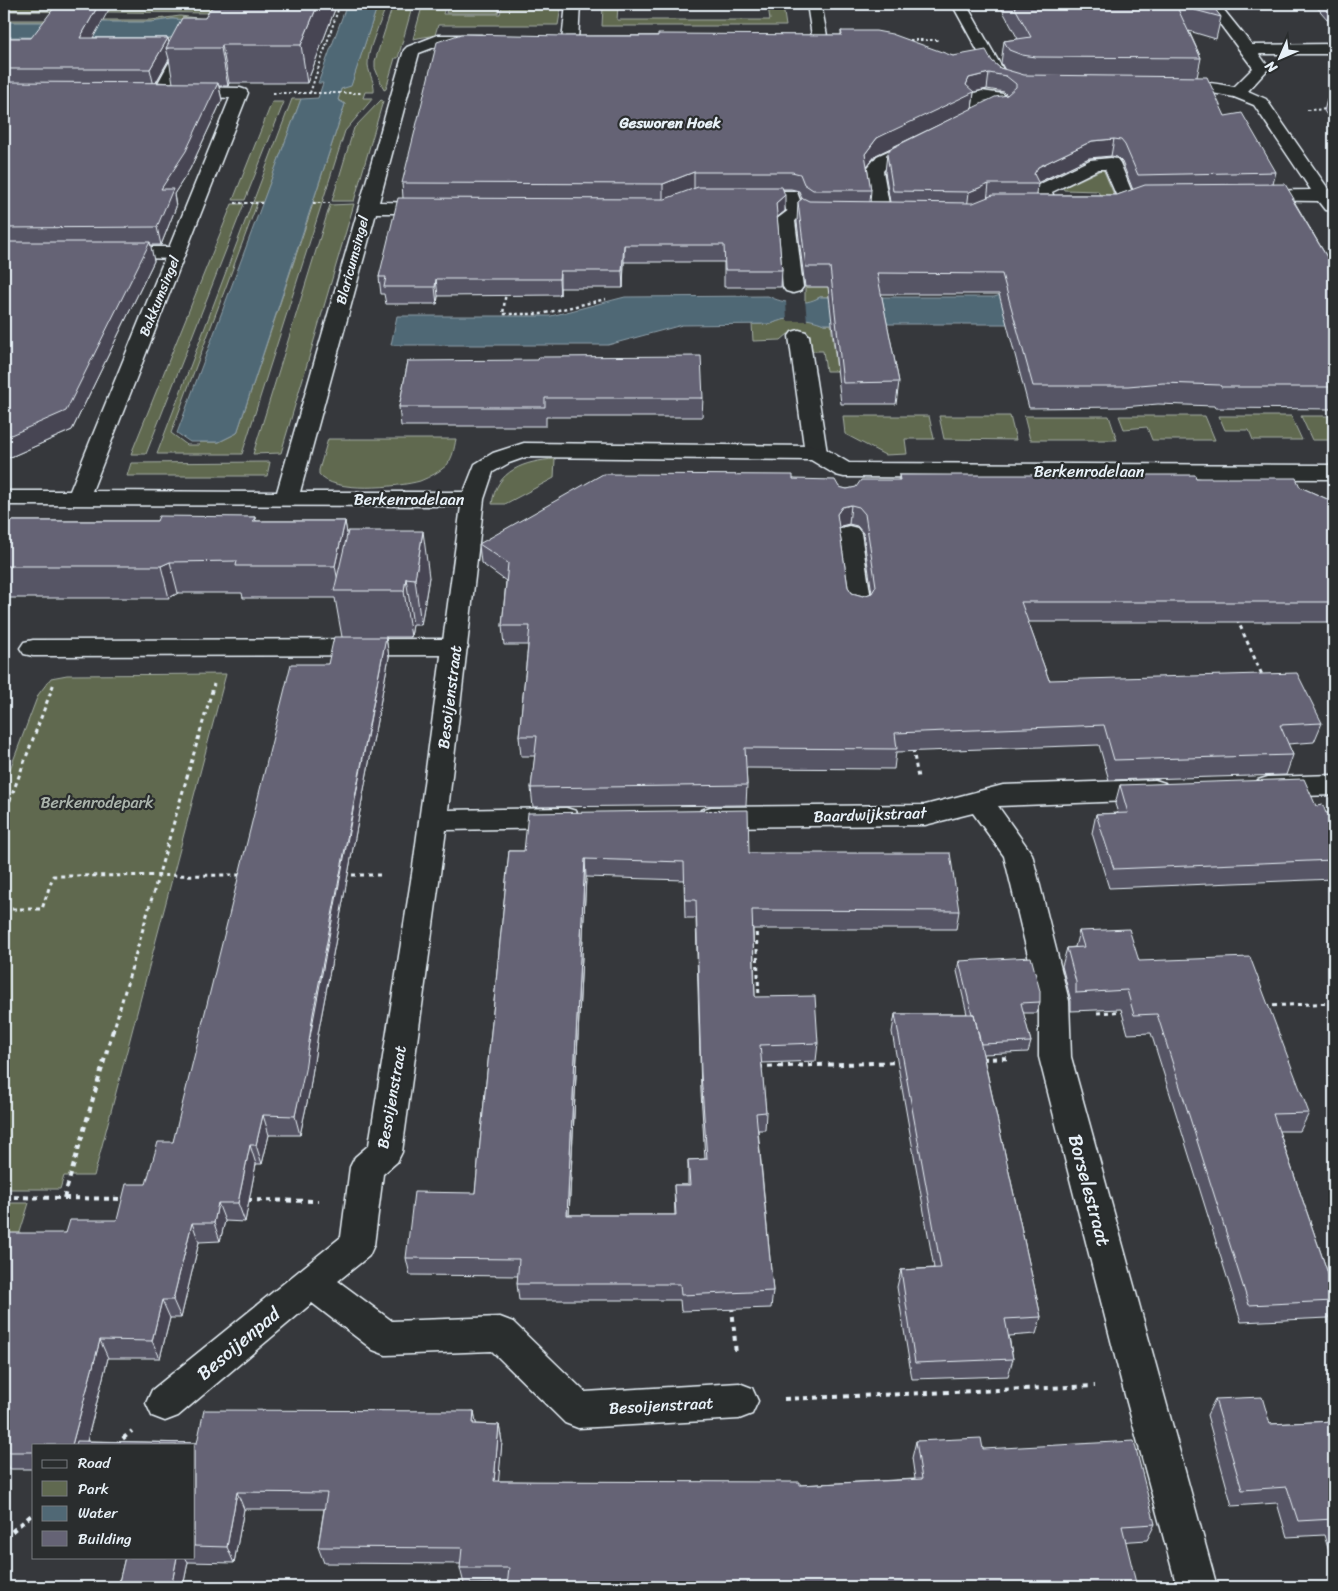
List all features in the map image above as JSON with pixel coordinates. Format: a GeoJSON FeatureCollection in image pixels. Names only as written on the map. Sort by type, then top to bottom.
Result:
{"type":"FeatureCollection","features":[{"type":"Feature","properties":{"kind":"street"},"geometry":{"type":"LineString","coordinates":[[161,92],[182,51],[215,40],[230,12],[224,6],[225,4]]}},
{"type":"Feature","properties":{"kind":"street"},"geometry":{"type":"LineString","coordinates":[[570,41],[573,4]]}},
{"type":"Feature","properties":{"kind":"street"},"geometry":{"type":"LineString","coordinates":[[771,40],[820,40],[814,4]]}},
{"type":"Feature","properties":{"kind":"street"},"geometry":{"type":"LineString","coordinates":[[959,4],[998,76],[1018,84]]}},
{"type":"Feature","properties":{"kind":"street"},"geometry":{"type":"LineString","coordinates":[[1212,4],[1261,68],[1238,93]]}},
{"type":"Feature","properties":{"kind":"street","name":"Blaricumsingel"},"geometry":{"type":"LineString","coordinates":[[287,498],[412,50],[438,40],[495,40]]}},
{"type":"Feature","properties":{"kind":"street"},"geometry":{"type":"LineString","coordinates":[[551,40],[588,41]]}},
{"type":"Feature","properties":{"kind":"street"},"geometry":{"type":"LineString","coordinates":[[1247,50],[1334,49]]}},
{"type":"Feature","properties":{"kind":"street"},"geometry":{"type":"LineString","coordinates":[[1159,87],[1207,87],[1238,93],[1260,102],[1329,195],[1334,211]]}},
{"type":"Feature","properties":{"kind":"street"},"geometry":{"type":"LineString","coordinates":[[144,92],[240,93]]}},
{"type":"Feature","properties":{"kind":"street","name":"Bakkumsingel"},"geometry":{"type":"LineString","coordinates":[[78,499],[240,93]]}},
{"type":"Feature","properties":{"kind":"street"},"geometry":{"type":"LineString","coordinates":[[968,118],[985,110],[986,107]]}},
{"type":"Feature","properties":{"kind":"street"},"geometry":{"type":"LineString","coordinates":[[882,215],[874,170],[883,160],[934,135]]}},
{"type":"Feature","properties":{"kind":"street"},"geometry":{"type":"LineString","coordinates":[[1067,208],[1040,208],[1042,190],[1096,164],[1111,163],[1120,205],[1138,198],[1147,198]]}},
{"type":"Feature","properties":{"kind":"street"},"geometry":{"type":"LineString","coordinates":[[1236,196],[1329,195]]}},
{"type":"Feature","properties":{"kind":"street"},"geometry":{"type":"LineString","coordinates":[[733,196],[791,196],[792,206],[808,214],[902,215]]}},
{"type":"Feature","properties":{"kind":"street"},"geometry":{"type":"LineString","coordinates":[[367,207],[452,208]]}},
{"type":"Feature","properties":{"kind":"street"},"geometry":{"type":"LineString","coordinates":[[793,287],[786,219],[800,210]]}},
{"type":"Feature","properties":{"kind":"street"},"geometry":{"type":"LineString","coordinates":[[96,253],[176,254]]}},
{"type":"Feature","properties":{"kind":"street"},"geometry":{"type":"LineString","coordinates":[[799,336],[816,453]]}},
{"type":"Feature","properties":{"kind":"street","name":"Berkenrodelaan"},"geometry":{"type":"LineString","coordinates":[[4,498],[473,499],[483,469],[500,458],[524,450],[816,453],[845,480],[1334,472]]}},
{"type":"Feature","properties":{"kind":"street","name":"Besoijenstraat"},"geometry":{"type":"LineString","coordinates":[[473,499],[426,874],[385,1152],[368,1167],[358,1245],[311,1282],[386,1338],[500,1334],[578,1410],[739,1401]]}},
{"type":"Feature","properties":{"kind":"street"},"geometry":{"type":"LineString","coordinates":[[849,533],[860,606]]}},
{"type":"Feature","properties":{"kind":"street"},"geometry":{"type":"LineString","coordinates":[[33,648],[455,648]]}},
{"type":"Feature","properties":{"kind":"street"},"geometry":{"type":"LineString","coordinates":[[1248,787],[1334,785]]}},
{"type":"Feature","properties":{"kind":"street","name":"Baardwijkstraat"},"geometry":{"type":"LineString","coordinates":[[682,818],[925,815],[1003,795],[1179,789]]}},
{"type":"Feature","properties":{"kind":"street","name":"Borselestraat"},"geometry":{"type":"LineString","coordinates":[[979,801],[1018,854],[1054,1001],[1055,1057],[1140,1384],[1197,1587]]}},
{"type":"Feature","properties":{"kind":"street"},"geometry":{"type":"LineString","coordinates":[[433,820],[592,818]]}},
{"type":"Feature","properties":{"kind":"street","name":"Besoijenpad"},"geometry":{"type":"LineString","coordinates":[[165,1403],[311,1282]]}},
{"type":"Feature","properties":{"kind":"path"},"geometry":{"type":"LineString","coordinates":[[310,93],[340,4]]}},
{"type":"Feature","properties":{"kind":"path"},"geometry":{"type":"LineString","coordinates":[[418,4],[573,4]]}},
{"type":"Feature","properties":{"kind":"path"},"geometry":{"type":"LineString","coordinates":[[901,40],[978,40]]}},
{"type":"Feature","properties":{"kind":"path"},"geometry":{"type":"LineString","coordinates":[[240,93],[348,93]]}},
{"type":"Feature","properties":{"kind":"path"},"geometry":{"type":"LineString","coordinates":[[507,285],[503,314],[541,314],[606,299]]}},
{"type":"Feature","properties":{"kind":"path"},"geometry":{"type":"LineString","coordinates":[[1236,617],[1264,679]]}},
{"type":"Feature","properties":{"kind":"path"},"geometry":{"type":"LineString","coordinates":[[4,816],[67,648]]}},
{"type":"Feature","properties":{"kind":"path"},"geometry":{"type":"LineString","coordinates":[[64,1198],[224,648]]}},
{"type":"Feature","properties":{"kind":"path"},"geometry":{"type":"LineString","coordinates":[[913,748],[925,815]]}},
{"type":"Feature","properties":{"kind":"path"},"geometry":{"type":"LineString","coordinates":[[336,875],[426,874]]}},
{"type":"Feature","properties":{"kind":"path"},"geometry":{"type":"LineString","coordinates":[[4,909],[42,909],[53,876],[246,875]]}},
{"type":"Feature","properties":{"kind":"path"},"geometry":{"type":"LineString","coordinates":[[756,923],[759,1000]]}},
{"type":"Feature","properties":{"kind":"path"},"geometry":{"type":"LineString","coordinates":[[1257,1006],[1334,1003]]}},
{"type":"Feature","properties":{"kind":"path"},"geometry":{"type":"LineString","coordinates":[[1054,1014],[1132,1011]]}},
{"type":"Feature","properties":{"kind":"path"},"geometry":{"type":"LineString","coordinates":[[976,1060],[1055,1057]]}},
{"type":"Feature","properties":{"kind":"path"},"geometry":{"type":"LineString","coordinates":[[761,1058],[761,1067]]}},
{"type":"Feature","properties":{"kind":"path"},"geometry":{"type":"LineString","coordinates":[[752,1067],[908,1062]]}},
{"type":"Feature","properties":{"kind":"path"},"geometry":{"type":"LineString","coordinates":[[4,1197],[134,1199]]}},
{"type":"Feature","properties":{"kind":"path"},"geometry":{"type":"LineString","coordinates":[[243,1200],[363,1201]]}},
{"type":"Feature","properties":{"kind":"path"},"geometry":{"type":"LineString","coordinates":[[732,1305],[739,1401],[1140,1384]]}},
{"type":"Feature","properties":{"kind":"path"},"geometry":{"type":"LineString","coordinates":[[4,1538],[32,1515]]}},
{"type":"Feature","properties":{"kind":"green space"},"geometry":{"type":"Polygon","coordinates":[[[4,4],[211,6],[217,4],[215,7],[218,13],[4,11],[4,4]]]}},
{"type":"Feature","properties":{"kind":"green space"},"geometry":{"type":"Polygon","coordinates":[[[378,4],[390,4],[385,9],[368,59],[374,92],[365,92],[363,98],[373,98],[345,131],[242,454],[157,454],[252,203],[257,204],[171,433],[187,445],[199,445],[200,442],[219,442],[237,433],[313,204],[318,203],[313,202],[345,104],[338,100],[341,89],[351,85],[378,4]]]}},
{"type":"Feature","properties":{"kind":"green space"},"geometry":{"type":"Polygon","coordinates":[[[397,4],[407,6],[405,4],[413,4],[398,58],[395,58],[386,89],[384,90],[375,68],[375,61],[392,8],[397,4]]]}},
{"type":"Feature","properties":{"kind":"green space"},"geometry":{"type":"Polygon","coordinates":[[[448,4],[500,4],[498,13],[446,13],[448,4]]]}},
{"type":"Feature","properties":{"kind":"green space"},"geometry":{"type":"Polygon","coordinates":[[[603,6],[618,6],[617,20],[770,20],[768,6],[783,6],[786,26],[602,26],[603,6]]]}},
{"type":"Feature","properties":{"kind":"green space"},"geometry":{"type":"Polygon","coordinates":[[[422,7],[445,7],[443,14],[500,14],[502,7],[561,7],[558,25],[438,25],[435,35],[413,39],[422,7]]]}},
{"type":"Feature","properties":{"kind":"green space"},"geometry":{"type":"Polygon","coordinates":[[[180,16],[205,19],[200,30],[175,38],[169,38],[195,30],[200,21],[172,19],[151,22],[4,22],[4,20],[151,20],[180,16]]]}},
{"type":"Feature","properties":{"kind":"green space"},"geometry":{"type":"Polygon","coordinates":[[[292,99],[301,99],[263,202],[253,202],[292,99]]]}},
{"type":"Feature","properties":{"kind":"green space"},"geometry":{"type":"Polygon","coordinates":[[[381,100],[383,101],[354,201],[332,201],[354,128],[381,100]]]}},
{"type":"Feature","properties":{"kind":"green space"},"geometry":{"type":"Polygon","coordinates":[[[272,102],[284,102],[245,200],[233,200],[272,102]]]}},
{"type":"Feature","properties":{"kind":"green space"},"geometry":{"type":"Polygon","coordinates":[[[1103,169],[1115,197],[1102,201],[1098,191],[1064,190],[1063,188],[1103,169]]]}},
{"type":"Feature","properties":{"kind":"green space"},"geometry":{"type":"Polygon","coordinates":[[[232,204],[244,204],[146,454],[131,454],[232,204]]]}},
{"type":"Feature","properties":{"kind":"green space"},"geometry":{"type":"Polygon","coordinates":[[[354,204],[281,453],[253,454],[330,205],[354,204]]]}},
{"type":"Feature","properties":{"kind":"green space"},"geometry":{"type":"Polygon","coordinates":[[[835,280],[837,297],[820,297],[811,302],[805,302],[805,285],[835,280]]]}},
{"type":"Feature","properties":{"kind":"green space"},"geometry":{"type":"Polygon","coordinates":[[[782,319],[813,319],[824,324],[831,324],[837,371],[826,371],[823,351],[812,351],[810,334],[788,334],[781,340],[753,341],[752,324],[771,324],[782,319]]]}},
{"type":"Feature","properties":{"kind":"green space"},"geometry":{"type":"Polygon","coordinates":[[[843,416],[929,416],[934,439],[905,439],[907,454],[885,455],[845,434],[843,416]]]}},
{"type":"Feature","properties":{"kind":"green space"},"geometry":{"type":"Polygon","coordinates":[[[939,416],[1010,416],[1016,440],[944,439],[939,416]]]}},
{"type":"Feature","properties":{"kind":"green space"},"geometry":{"type":"Polygon","coordinates":[[[1024,416],[1109,416],[1117,440],[1030,440],[1024,416]]]}},
{"type":"Feature","properties":{"kind":"green space"},"geometry":{"type":"Polygon","coordinates":[[[1119,416],[1205,416],[1215,440],[1152,440],[1147,427],[1124,429],[1119,416]]]}},
{"type":"Feature","properties":{"kind":"green space"},"geometry":{"type":"Polygon","coordinates":[[[1219,416],[1291,416],[1302,440],[1253,440],[1249,430],[1225,430],[1219,416]]]}},
{"type":"Feature","properties":{"kind":"green space"},"geometry":{"type":"Polygon","coordinates":[[[1301,416],[1334,416],[1334,440],[1312,440],[1301,416]]]}},
{"type":"Feature","properties":{"kind":"green space"},"geometry":{"type":"Polygon","coordinates":[[[328,439],[456,439],[452,456],[447,465],[431,476],[420,481],[397,485],[351,487],[326,480],[319,474],[328,439]]]}},
{"type":"Feature","properties":{"kind":"green space"},"geometry":{"type":"Polygon","coordinates":[[[555,459],[554,478],[505,504],[492,504],[499,483],[506,475],[523,465],[555,459]]]}},
{"type":"Feature","properties":{"kind":"green space"},"geometry":{"type":"Polygon","coordinates":[[[270,462],[267,476],[127,476],[131,463],[270,462]]]}},
{"type":"Feature","properties":{"kind":"green space","name":"Berkenrodepark"},"geometry":{"type":"Polygon","coordinates":[[[226,674],[94,1176],[64,1176],[60,1189],[4,1189],[4,785],[38,695],[51,678],[67,675],[226,674]]]}},
{"type":"Feature","properties":{"kind":"green space"},"geometry":{"type":"Polygon","coordinates":[[[4,1203],[29,1203],[4,1284],[4,1203]]]}},
{"type":"Feature","properties":{"kind":"water"},"geometry":{"type":"Polygon","coordinates":[[[347,4],[378,4],[351,86],[341,89],[338,100],[345,104],[237,433],[219,442],[190,442],[177,433],[301,99],[318,98],[323,83],[318,83],[347,4]]]}},
{"type":"Feature","properties":{"kind":"water"},"geometry":{"type":"Polygon","coordinates":[[[172,19],[200,20],[196,30],[169,38],[4,37],[4,22],[151,22],[172,19]]]}},
{"type":"Feature","properties":{"kind":"water"},"geometry":{"type":"Polygon","coordinates":[[[1022,289],[1083,324],[824,324],[798,318],[777,321],[771,324],[682,325],[608,345],[391,345],[397,316],[551,316],[625,297],[768,296],[781,301],[801,303],[820,297],[994,297],[1022,289]]]}},
{"type":"Feature","properties":{"kind":"pier"},"geometry":{"type":"Polygon","coordinates":[[[786,300],[805,300],[807,321],[787,321],[786,300]]]}},
{"type":"Feature","properties":{"kind":"building"},"geometry":{"type":"Polygon","coordinates":[[[57,4],[99,4],[80,38],[168,38],[150,69],[4,69],[4,38],[31,38],[57,4]]]}},
{"type":"Feature","properties":{"kind":"building"},"geometry":{"type":"Polygon","coordinates":[[[218,4],[318,4],[301,45],[222,45],[221,48],[166,48],[182,18],[205,18],[210,9],[218,4]]]}},
{"type":"Feature","properties":{"kind":"building"},"geometry":{"type":"Polygon","coordinates":[[[1013,4],[1211,4],[1221,17],[1176,5],[1201,58],[1036,57],[1022,55],[1009,50],[1004,41],[1031,37],[1013,4]]]}},
{"type":"Feature","properties":{"kind":"building"},"geometry":{"type":"Polygon","coordinates":[[[841,31],[876,31],[892,34],[953,56],[986,50],[992,61],[1000,68],[1024,75],[1207,77],[1225,116],[1242,113],[1276,172],[1138,175],[1125,145],[1121,140],[1114,139],[1092,141],[1038,167],[1034,174],[1039,184],[989,184],[969,192],[893,191],[887,154],[892,148],[995,97],[1007,95],[1016,87],[1016,84],[1006,76],[989,73],[969,78],[966,85],[974,92],[877,138],[865,154],[871,190],[813,190],[804,184],[800,174],[792,172],[694,172],[663,184],[402,183],[437,42],[461,34],[566,36],[658,36],[658,34],[842,35],[841,31]]]}},
{"type":"Feature","properties":{"kind":"building"},"geometry":{"type":"Polygon","coordinates":[[[4,82],[218,83],[186,151],[161,189],[173,189],[157,227],[4,228],[4,82]]]}},
{"type":"Feature","properties":{"kind":"building"},"geometry":{"type":"Polygon","coordinates":[[[1285,184],[1334,269],[1334,387],[1221,387],[1220,385],[1163,383],[1128,386],[1033,386],[1002,274],[877,273],[899,382],[843,383],[830,267],[806,267],[798,202],[803,198],[809,201],[973,203],[993,195],[1117,195],[1145,185],[1285,184]]]}},
{"type":"Feature","properties":{"kind":"building"},"geometry":{"type":"Polygon","coordinates":[[[698,187],[782,187],[785,195],[776,203],[782,270],[725,270],[724,245],[624,245],[622,271],[560,271],[559,279],[436,279],[435,287],[384,287],[386,277],[379,277],[398,198],[665,199],[698,187]]]}},
{"type":"Feature","properties":{"kind":"building"},"geometry":{"type":"Polygon","coordinates":[[[4,242],[150,242],[66,411],[4,438],[4,242]]]}},
{"type":"Feature","properties":{"kind":"building"},"geometry":{"type":"Polygon","coordinates":[[[701,356],[703,398],[545,398],[545,407],[399,407],[408,361],[538,360],[539,357],[701,356]]]}},
{"type":"Feature","properties":{"kind":"building"},"geometry":{"type":"Polygon","coordinates":[[[603,474],[793,475],[793,479],[835,480],[839,487],[847,489],[856,487],[861,480],[900,480],[899,475],[1195,475],[1196,478],[1296,478],[1300,487],[1334,502],[1334,602],[1021,602],[1049,680],[1297,673],[1322,723],[1280,725],[1293,755],[1114,760],[1104,725],[895,733],[897,749],[745,748],[747,785],[531,788],[537,736],[519,736],[530,626],[502,626],[508,563],[479,544],[603,474]],[[851,505],[842,507],[837,514],[848,587],[852,593],[863,596],[872,593],[876,586],[865,514],[859,507],[851,505]]]}},
{"type":"Feature","properties":{"kind":"building"},"geometry":{"type":"Polygon","coordinates":[[[159,516],[255,517],[253,521],[345,521],[335,566],[236,566],[237,561],[170,562],[161,566],[4,566],[4,521],[157,521],[159,516]]]}},
{"type":"Feature","properties":{"kind":"building"},"geometry":{"type":"Polygon","coordinates":[[[348,531],[423,531],[415,579],[406,578],[404,591],[334,591],[348,531]]]}},
{"type":"Feature","properties":{"kind":"building"},"geometry":{"type":"Polygon","coordinates":[[[334,637],[386,637],[295,1116],[263,1115],[256,1145],[250,1145],[238,1203],[218,1203],[214,1223],[192,1223],[173,1300],[162,1300],[152,1341],[100,1340],[72,1444],[32,1444],[32,1452],[4,1452],[4,1437],[7,1425],[4,1425],[4,1398],[8,1382],[4,1382],[4,1243],[7,1233],[66,1233],[70,1220],[117,1220],[126,1184],[146,1184],[158,1142],[173,1142],[291,664],[328,664],[334,637]]]}},
{"type":"Feature","properties":{"kind":"building"},"geometry":{"type":"Polygon","coordinates":[[[1304,779],[1316,806],[1323,805],[1326,813],[1334,813],[1334,860],[1114,869],[1096,814],[1128,813],[1120,785],[1304,779]]]}},
{"type":"Feature","properties":{"kind":"building"},"geometry":{"type":"Polygon","coordinates":[[[748,810],[749,853],[950,853],[959,911],[752,910],[755,997],[815,996],[818,1043],[760,1045],[766,1112],[756,1113],[773,1291],[681,1295],[680,1284],[517,1284],[519,1259],[406,1258],[414,1192],[475,1193],[509,851],[524,851],[528,813],[748,810]],[[585,859],[567,1215],[676,1215],[674,1185],[690,1185],[688,1160],[707,1159],[701,1074],[696,900],[685,900],[684,862],[585,859]]]}},
{"type":"Feature","properties":{"kind":"building"},"geometry":{"type":"Polygon","coordinates":[[[1129,929],[1139,961],[1250,957],[1309,1113],[1273,1114],[1334,1291],[1334,1301],[1249,1305],[1157,1014],[1134,1015],[1127,990],[1076,993],[1076,982],[1067,948],[1084,947],[1079,931],[1129,929]]]}},
{"type":"Feature","properties":{"kind":"building"},"geometry":{"type":"Polygon","coordinates":[[[1031,957],[1040,991],[1040,1002],[1021,1003],[1031,1042],[981,1044],[959,961],[1031,957]]]}},
{"type":"Feature","properties":{"kind":"building"},"geometry":{"type":"Polygon","coordinates":[[[895,1014],[974,1014],[1041,1317],[1005,1319],[1013,1359],[915,1363],[901,1270],[941,1268],[895,1014]]]}},
{"type":"Feature","properties":{"kind":"building"},"geometry":{"type":"Polygon","coordinates":[[[1262,1397],[1270,1424],[1334,1421],[1334,1519],[1298,1521],[1287,1487],[1242,1490],[1215,1399],[1262,1397]]]}},
{"type":"Feature","properties":{"kind":"building"},"geometry":{"type":"Polygon","coordinates":[[[204,1410],[474,1411],[473,1424],[499,1425],[494,1481],[800,1482],[800,1485],[922,1479],[916,1441],[981,1438],[983,1449],[1134,1441],[1155,1524],[1122,1526],[1137,1587],[507,1587],[509,1568],[460,1568],[462,1548],[318,1547],[327,1493],[237,1492],[227,1547],[195,1546],[195,1444],[76,1444],[77,1441],[197,1443],[204,1410]]]}},
{"type":"Feature","properties":{"kind":"building"},"geometry":{"type":"Polygon","coordinates":[[[125,1558],[177,1558],[172,1583],[119,1582],[125,1558]]]}},
{"type":"Feature","properties":{"kind":"district","name":"Gesworen Hoek"},"geometry":{"type":"Point","coordinates":[670,123]}}]}
